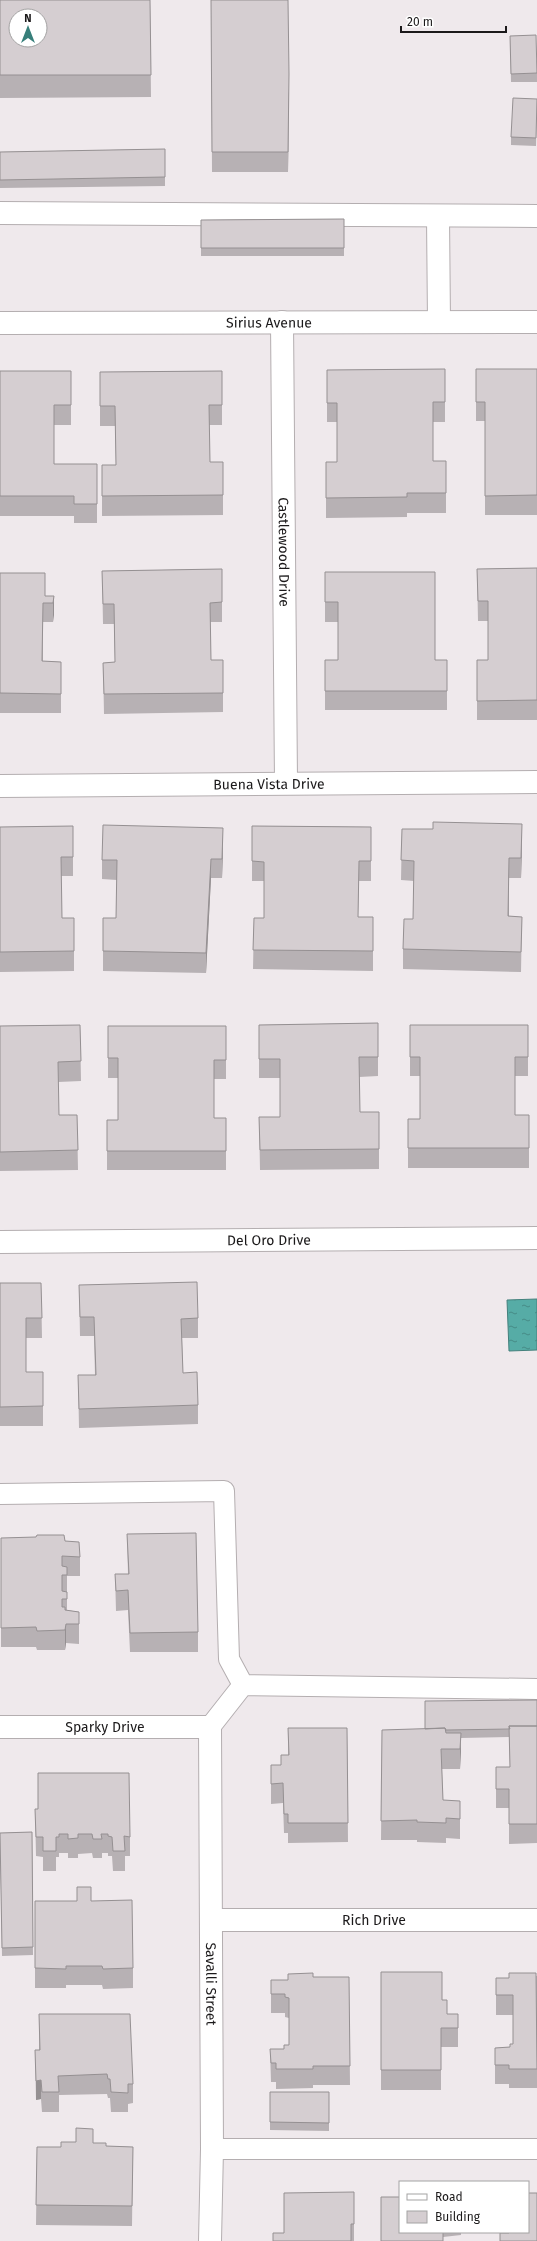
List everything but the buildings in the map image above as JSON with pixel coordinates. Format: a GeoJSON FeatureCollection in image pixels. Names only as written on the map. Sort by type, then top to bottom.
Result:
{"type":"FeatureCollection","features":[{"type":"Feature","properties":{"kind":"street"},"geometry":{"type":"LineString","coordinates":[[0,213],[537,216]]}},
{"type":"Feature","properties":{"kind":"street"},"geometry":{"type":"LineString","coordinates":[[438,216],[439,322]]}},
{"type":"Feature","properties":{"kind":"street","name":"Castlewood Drive"},"geometry":{"type":"LineString","coordinates":[[282,322],[286,782]]}},
{"type":"Feature","properties":{"kind":"street","name":"Sirius Avenue"},"geometry":{"type":"LineString","coordinates":[[0,323],[537,322]]}},
{"type":"Feature","properties":{"kind":"street","name":"Buena Vista Drive"},"geometry":{"type":"LineString","coordinates":[[0,786],[286,782],[537,782]]}},
{"type":"Feature","properties":{"kind":"street","name":"Del Oro Drive"},"geometry":{"type":"LineString","coordinates":[[0,1242],[537,1238]]}},
{"type":"Feature","properties":{"kind":"street","name":"Sparky Drive"},"geometry":{"type":"LineString","coordinates":[[0,1728],[210,1727]]}},
{"type":"Feature","properties":{"kind":"street","name":"Savalli Street"},"geometry":{"type":"LineString","coordinates":[[210,1727],[212,2149],[210,2241]]}},
{"type":"Feature","properties":{"kind":"street","name":"Rich Drive"},"geometry":{"type":"LineString","coordinates":[[211,1920],[537,1920]]}},
{"type":"Feature","properties":{"kind":"lane"},"geometry":{"type":"LineString","coordinates":[[0,1494],[224,1491],[229,1659],[243,1685]]}},
{"type":"Feature","properties":{"kind":"lane"},"geometry":{"type":"LineString","coordinates":[[243,1685],[537,1689]]}},
{"type":"Feature","properties":{"kind":"lane"},"geometry":{"type":"LineString","coordinates":[[210,1727],[243,1685]]}},
{"type":"Feature","properties":{"kind":"lane"},"geometry":{"type":"LineString","coordinates":[[212,2149],[537,2149]]}},
{"type":"Feature","properties":{"kind":"water"},"geometry":{"type":"Polygon","coordinates":[[[537,1299],[537,1350],[509,1351],[507,1300],[537,1299]]]}}]}
